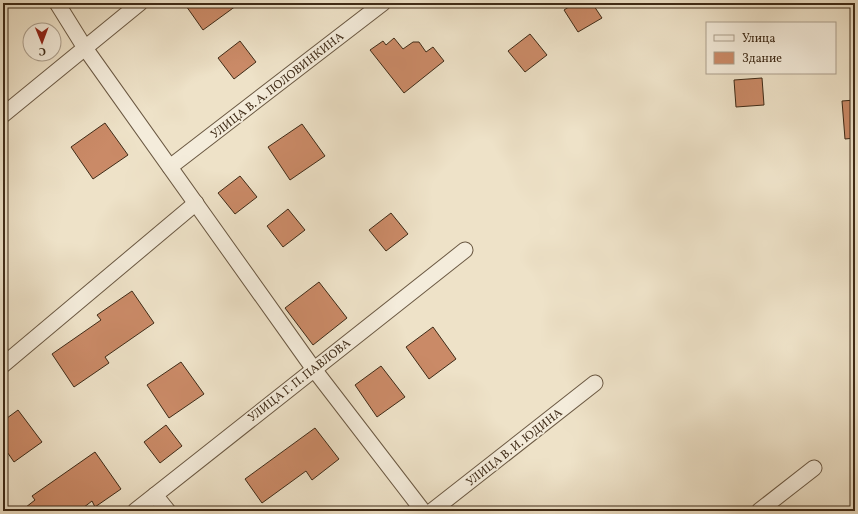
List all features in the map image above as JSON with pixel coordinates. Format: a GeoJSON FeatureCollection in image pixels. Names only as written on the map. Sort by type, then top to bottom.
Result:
{"type":"FeatureCollection","features":[{"type":"Feature","properties":{"kind":"street"},"geometry":{"type":"LineString","coordinates":[[58,3],[85,48],[313,368],[423,511]]}},
{"type":"Feature","properties":{"kind":"street"},"geometry":{"type":"LineString","coordinates":[[3,115],[140,3]]}},
{"type":"Feature","properties":{"kind":"street","name":"УЛИЦА В. А. ПОЛОВИНКИНА"},"geometry":{"type":"LineString","coordinates":[[170,167],[383,3]]}},
{"type":"Feature","properties":{"kind":"street"},"geometry":{"type":"LineString","coordinates":[[3,365],[196,203]]}},
{"type":"Feature","properties":{"kind":"street","name":"УЛИЦА Г. П. ПАВЛОВА"},"geometry":{"type":"LineString","coordinates":[[135,511],[313,368],[465,250]]}},
{"type":"Feature","properties":{"kind":"street","name":"УЛИЦА В. И. ЮДИНА"},"geometry":{"type":"LineString","coordinates":[[432,511],[595,383]]}},
{"type":"Feature","properties":{"kind":"street"},"geometry":{"type":"LineString","coordinates":[[759,511],[814,468]]}},
{"type":"Feature","properties":{"kind":"street"},"geometry":{"type":"LineString","coordinates":[[155,495],[168,511]]}},
{"type":"Feature","properties":{"kind":"building"},"geometry":{"type":"Polygon","coordinates":[[[184,3],[240,3],[203,30],[184,3]]]}},
{"type":"Feature","properties":{"kind":"building"},"geometry":{"type":"Polygon","coordinates":[[[575,3],[592,3],[602,18],[578,32],[564,10],[575,3]]]}},
{"type":"Feature","properties":{"kind":"building"},"geometry":{"type":"Polygon","coordinates":[[[530,34],[547,55],[525,72],[508,51],[530,34]]]}},
{"type":"Feature","properties":{"kind":"building"},"geometry":{"type":"Polygon","coordinates":[[[394,38],[403,49],[413,42],[419,42],[426,52],[433,47],[444,61],[404,93],[370,50],[383,41],[386,45],[394,38]]]}},
{"type":"Feature","properties":{"kind":"building"},"geometry":{"type":"Polygon","coordinates":[[[240,41],[256,62],[234,79],[218,58],[240,41]]]}},
{"type":"Feature","properties":{"kind":"building"},"geometry":{"type":"Polygon","coordinates":[[[762,78],[764,105],[736,107],[734,80],[762,78]]]}},
{"type":"Feature","properties":{"kind":"building"},"geometry":{"type":"Polygon","coordinates":[[[855,100],[855,138],[845,139],[842,101],[855,100]]]}},
{"type":"Feature","properties":{"kind":"building"},"geometry":{"type":"Polygon","coordinates":[[[105,123],[128,155],[93,179],[71,147],[105,123]]]}},
{"type":"Feature","properties":{"kind":"building"},"geometry":{"type":"Polygon","coordinates":[[[302,124],[325,156],[290,180],[268,147],[302,124]]]}},
{"type":"Feature","properties":{"kind":"building"},"geometry":{"type":"Polygon","coordinates":[[[240,176],[257,197],[235,214],[218,193],[240,176]]]}},
{"type":"Feature","properties":{"kind":"building"},"geometry":{"type":"Polygon","coordinates":[[[288,209],[305,230],[283,247],[267,226],[288,209]]]}},
{"type":"Feature","properties":{"kind":"building"},"geometry":{"type":"Polygon","coordinates":[[[391,213],[408,234],[386,251],[369,230],[391,213]]]}},
{"type":"Feature","properties":{"kind":"building"},"geometry":{"type":"Polygon","coordinates":[[[319,282],[347,318],[313,345],[285,308],[319,282]]]}},
{"type":"Feature","properties":{"kind":"building"},"geometry":{"type":"Polygon","coordinates":[[[132,291],[154,323],[105,357],[109,363],[74,387],[52,354],[101,320],[97,315],[132,291]]]}},
{"type":"Feature","properties":{"kind":"building"},"geometry":{"type":"Polygon","coordinates":[[[433,327],[456,359],[429,379],[406,347],[433,327]]]}},
{"type":"Feature","properties":{"kind":"building"},"geometry":{"type":"Polygon","coordinates":[[[181,362],[204,394],[169,418],[147,385],[181,362]]]}},
{"type":"Feature","properties":{"kind":"building"},"geometry":{"type":"Polygon","coordinates":[[[381,366],[405,397],[377,417],[355,385],[381,366]]]}},
{"type":"Feature","properties":{"kind":"building"},"geometry":{"type":"Polygon","coordinates":[[[18,410],[42,442],[14,462],[3,446],[3,421],[18,410]]]}},
{"type":"Feature","properties":{"kind":"building"},"geometry":{"type":"Polygon","coordinates":[[[166,425],[182,446],[160,463],[144,442],[166,425]]]}},
{"type":"Feature","properties":{"kind":"building"},"geometry":{"type":"Polygon","coordinates":[[[315,428],[339,459],[312,480],[306,471],[262,503],[245,479],[315,428]]]}},
{"type":"Feature","properties":{"kind":"building"},"geometry":{"type":"Polygon","coordinates":[[[95,452],[121,489],[95,507],[92,501],[79,511],[21,511],[35,500],[32,496],[95,452]]]}}]}
